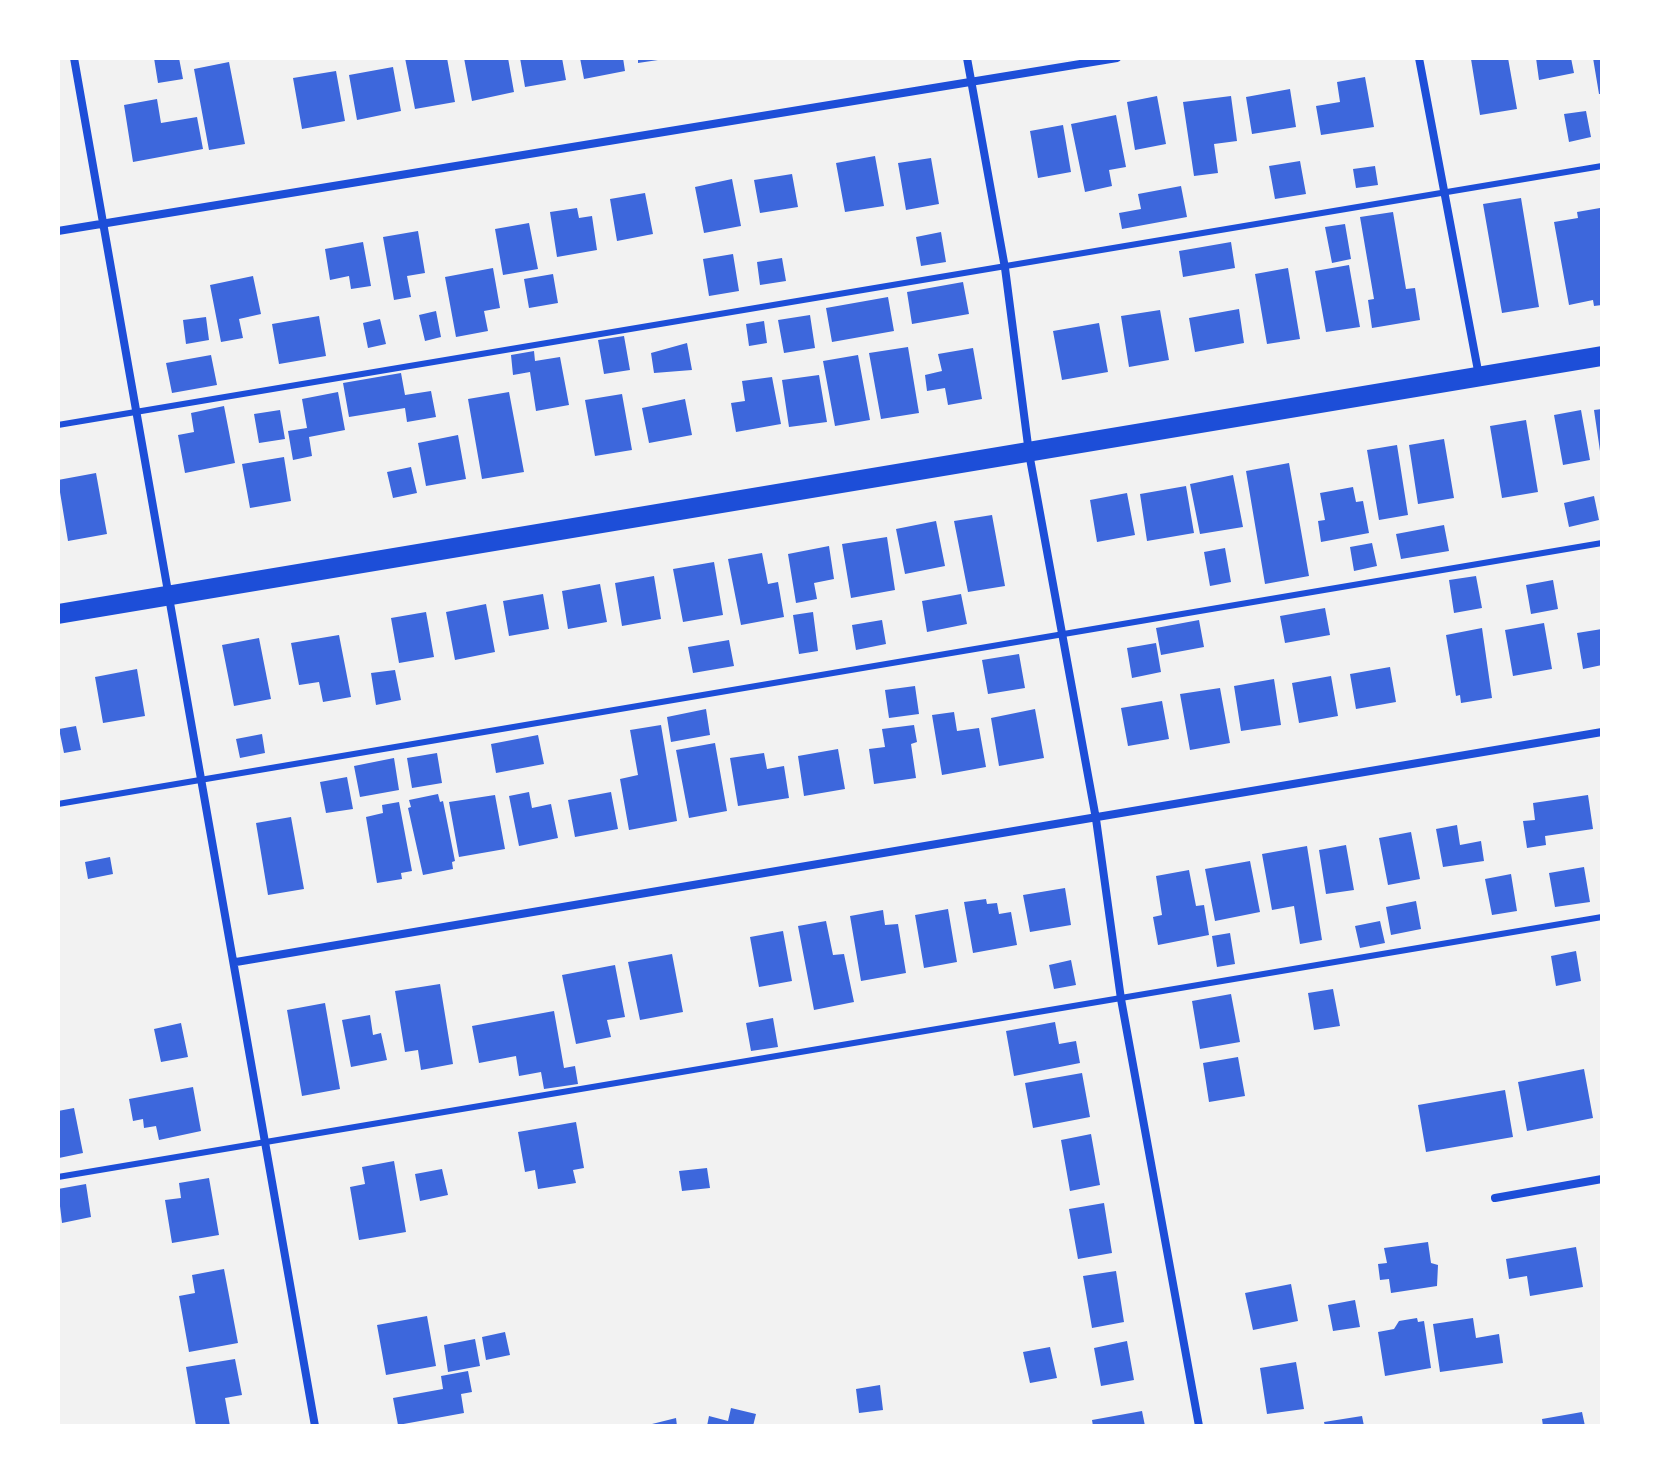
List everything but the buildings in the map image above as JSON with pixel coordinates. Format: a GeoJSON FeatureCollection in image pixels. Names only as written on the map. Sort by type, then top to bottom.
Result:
{"type":"FeatureCollection","features":[{"type":"Feature","properties":{"kind":"main road"},"geometry":{"type":"LineString","coordinates":[[58,614],[1602,356]]}},
{"type":"Feature","properties":{"kind":"street"},"geometry":{"type":"LineString","coordinates":[[74,58],[236,962],[315,1426]]}},
{"type":"Feature","properties":{"kind":"street"},"geometry":{"type":"LineString","coordinates":[[967,58],[1005,268],[1029,453],[1096,819],[1121,999],[1199,1426]]}},
{"type":"Feature","properties":{"kind":"street"},"geometry":{"type":"LineString","coordinates":[[58,231],[1117,58]]}},
{"type":"Feature","properties":{"kind":"street"},"geometry":{"type":"LineString","coordinates":[[1419,58],[1479,377]]}},
{"type":"Feature","properties":{"kind":"street"},"geometry":{"type":"LineString","coordinates":[[236,962],[1602,732]]}},
{"type":"Feature","properties":{"kind":"street"},"geometry":{"type":"LineString","coordinates":[[1495,1198],[1602,1179]]}},
{"type":"Feature","properties":{"kind":"lane"},"geometry":{"type":"LineString","coordinates":[[58,425],[1602,166]]}},
{"type":"Feature","properties":{"kind":"lane"},"geometry":{"type":"LineString","coordinates":[[58,804],[1602,543]]}},
{"type":"Feature","properties":{"kind":"lane"},"geometry":{"type":"LineString","coordinates":[[58,1177],[1602,917]]}}]}
